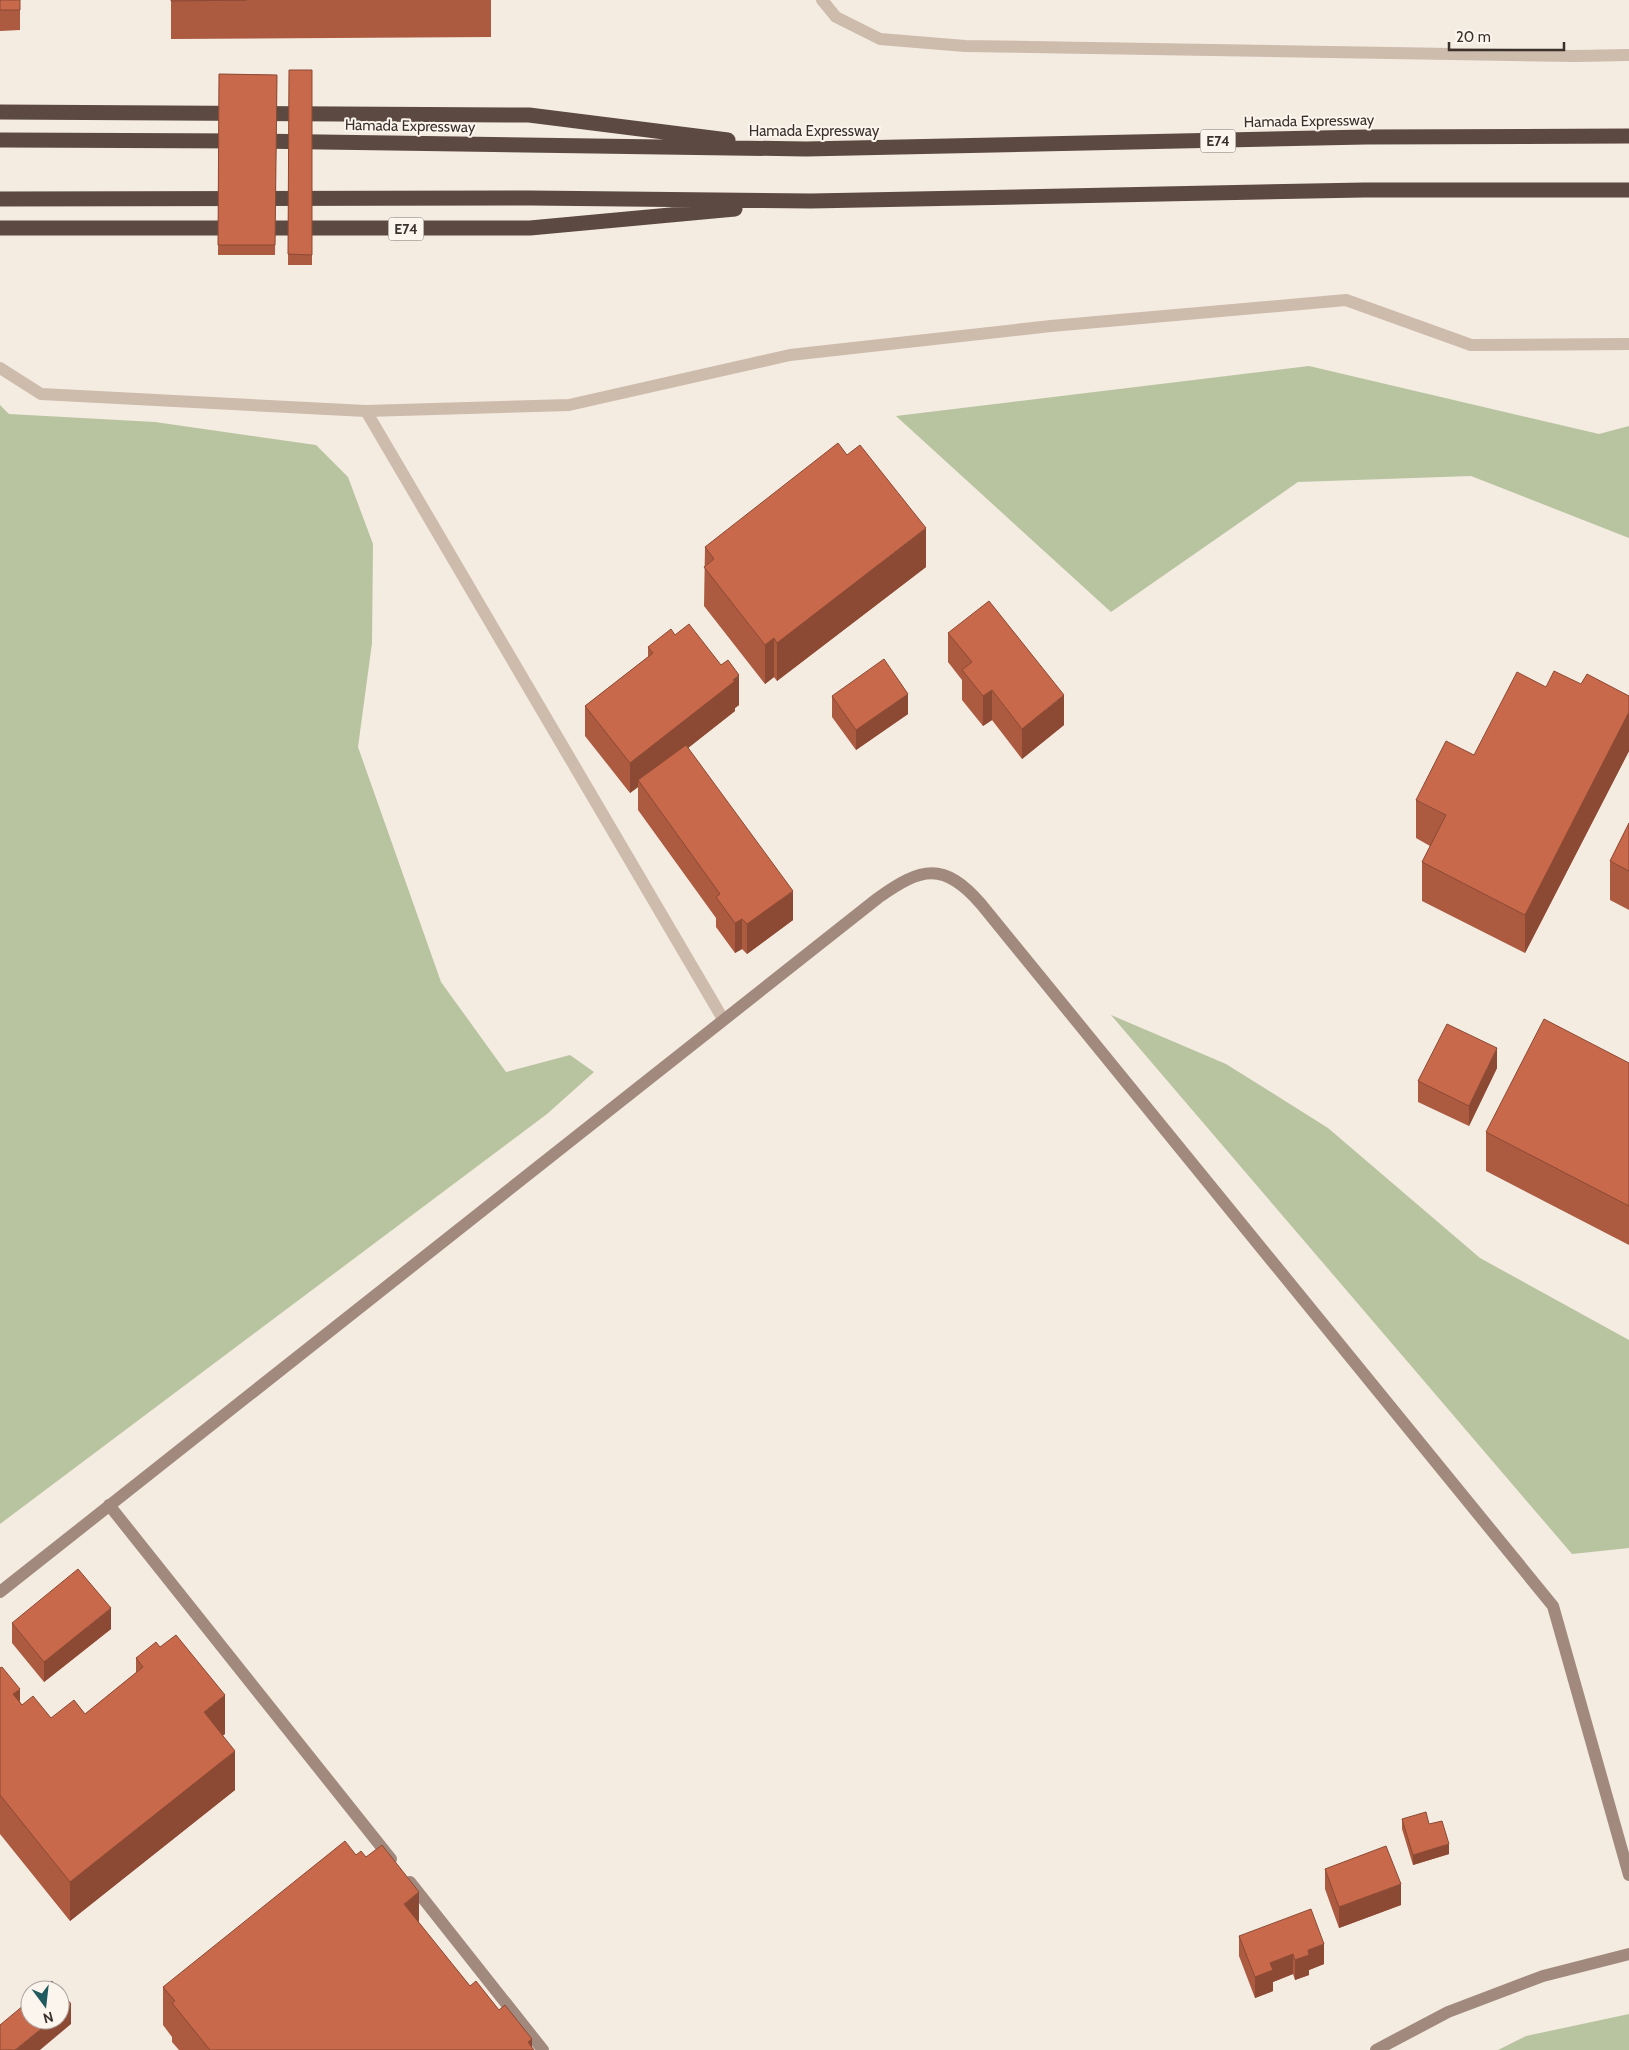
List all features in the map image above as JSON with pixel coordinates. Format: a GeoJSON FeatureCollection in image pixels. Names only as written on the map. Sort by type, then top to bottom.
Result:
{"type":"FeatureCollection","features":[{"type":"Feature","properties":{"kind":"highway","name":"E74"},"geometry":{"type":"LineString","coordinates":[[0,112],[529,115],[806,150]]}},
{"type":"Feature","properties":{"kind":"highway","name":"Hamada Expressway"},"geometry":{"type":"LineString","coordinates":[[0,140],[248,141],[806,150],[1366,137],[1629,136]]}},
{"type":"Feature","properties":{"kind":"highway","name":"E74"},"geometry":{"type":"LineString","coordinates":[[0,199],[531,198],[811,202],[1364,190],[1629,190]]}},
{"type":"Feature","properties":{"kind":"highway","name":"E74"},"geometry":{"type":"LineString","coordinates":[[0,228],[530,228],[811,202]]}},
{"type":"Feature","properties":{"kind":"street"},"geometry":{"type":"LineString","coordinates":[[822,0],[836,17],[880,39],[965,46],[1576,56],[1629,55]]}},
{"type":"Feature","properties":{"kind":"street"},"geometry":{"type":"LineString","coordinates":[[0,368],[41,394],[366,411],[568,405],[790,354],[1051,326],[1346,300],[1471,345],[1629,344]]}},
{"type":"Feature","properties":{"kind":"street"},"geometry":{"type":"LineString","coordinates":[[366,411],[723,1019]]}},
{"type":"Feature","properties":{"kind":"street"},"geometry":{"type":"LineString","coordinates":[[0,1592],[878,898],[909,878],[924,872],[940,874],[954,879],[967,888],[1553,1606],[1629,1875]]}},
{"type":"Feature","properties":{"kind":"street"},"geometry":{"type":"LineString","coordinates":[[109,1505],[544,2050]]}},
{"type":"Feature","properties":{"kind":"street"},"geometry":{"type":"LineString","coordinates":[[1376,2050],[1448,2012],[1543,1976],[1629,1954]]}},
{"type":"Feature","properties":{"kind":"green space"},"geometry":{"type":"Polygon","coordinates":[[[1309,366],[1599,434],[1629,426],[1629,538],[1471,476],[1298,482],[1111,612],[896,416],[1309,366]]]}},
{"type":"Feature","properties":{"kind":"green space"},"geometry":{"type":"Polygon","coordinates":[[[0,405],[9,414],[155,422],[316,445],[348,477],[373,544],[372,643],[358,747],[441,982],[506,1072],[570,1055],[594,1072],[547,1114],[0,1524],[0,405]]]}},
{"type":"Feature","properties":{"kind":"green space"},"geometry":{"type":"Polygon","coordinates":[[[1111,1015],[1226,1064],[1328,1128],[1480,1258],[1629,1340],[1629,1548],[1572,1554],[1111,1015]]]}},
{"type":"Feature","properties":{"kind":"green space"},"geometry":{"type":"Polygon","coordinates":[[[1629,2014],[1629,2050],[1498,2050],[1526,2036],[1629,2014]]]}},
{"type":"Feature","properties":{"kind":"building"},"geometry":{"type":"Polygon","coordinates":[[[0,0],[20,0],[20,10],[0,10],[0,0]]]}},
{"type":"Feature","properties":{"kind":"building"},"geometry":{"type":"Polygon","coordinates":[[[171,0],[247,0],[171,1],[171,0]]]}},
{"type":"Feature","properties":{"kind":"building"},"geometry":{"type":"Polygon","coordinates":[[[289,70],[312,70],[312,255],[288,254],[289,70]]]}},
{"type":"Feature","properties":{"kind":"building"},"geometry":{"type":"Polygon","coordinates":[[[219,74],[277,75],[275,245],[218,245],[219,74]]]}},
{"type":"Feature","properties":{"kind":"building"},"geometry":{"type":"Polygon","coordinates":[[[838,443],[847,455],[860,445],[926,528],[777,643],[774,638],[765,645],[704,567],[714,559],[705,547],[838,443]]]}},
{"type":"Feature","properties":{"kind":"building"},"geometry":{"type":"Polygon","coordinates":[[[989,601],[1064,695],[1022,729],[992,690],[983,696],[962,670],[972,662],[948,633],[989,601]]]}},
{"type":"Feature","properties":{"kind":"building"},"geometry":{"type":"Polygon","coordinates":[[[689,624],[721,665],[728,660],[739,675],[733,680],[735,681],[630,763],[585,706],[653,653],[648,647],[671,629],[675,635],[689,624]]]}},
{"type":"Feature","properties":{"kind":"building"},"geometry":{"type":"Polygon","coordinates":[[[884,659],[908,694],[856,730],[832,696],[884,659]]]}},
{"type":"Feature","properties":{"kind":"building"},"geometry":{"type":"Polygon","coordinates":[[[1554,671],[1581,684],[1587,674],[1629,696],[1629,712],[1525,915],[1422,862],[1446,815],[1416,800],[1446,741],[1474,755],[1517,672],[1546,687],[1554,671]]]}},
{"type":"Feature","properties":{"kind":"building"},"geometry":{"type":"Polygon","coordinates":[[[686,745],[793,891],[747,924],[742,919],[735,923],[716,897],[720,894],[638,780],[686,745]]]}},
{"type":"Feature","properties":{"kind":"building"},"geometry":{"type":"Polygon","coordinates":[[[1629,823],[1629,871],[1610,861],[1629,823]]]}},
{"type":"Feature","properties":{"kind":"building"},"geometry":{"type":"Polygon","coordinates":[[[1544,1019],[1629,1063],[1629,1206],[1486,1132],[1544,1019]]]}},
{"type":"Feature","properties":{"kind":"building"},"geometry":{"type":"Polygon","coordinates":[[[1447,1024],[1497,1048],[1469,1106],[1418,1081],[1447,1024]]]}},
{"type":"Feature","properties":{"kind":"building"},"geometry":{"type":"Polygon","coordinates":[[[78,1569],[111,1608],[44,1662],[12,1623],[78,1569]]]}},
{"type":"Feature","properties":{"kind":"building"},"geometry":{"type":"Polygon","coordinates":[[[176,1635],[225,1695],[204,1712],[235,1751],[70,1882],[0,1795],[0,1668],[2,1667],[20,1689],[13,1694],[22,1705],[33,1696],[51,1718],[74,1700],[85,1714],[143,1667],[136,1658],[156,1642],[160,1647],[176,1635]]]}},
{"type":"Feature","properties":{"kind":"building"},"geometry":{"type":"Polygon","coordinates":[[[1426,1812],[1429,1824],[1442,1821],[1449,1844],[1413,1855],[1402,1819],[1426,1812]]]}},
{"type":"Feature","properties":{"kind":"building"},"geometry":{"type":"Polygon","coordinates":[[[345,1841],[356,1855],[361,1851],[366,1857],[382,1845],[419,1892],[404,1904],[470,1986],[476,1981],[499,2010],[505,2005],[532,2039],[528,2042],[534,2050],[210,2050],[172,2003],[175,2001],[163,1987],[345,1841]]]}},
{"type":"Feature","properties":{"kind":"building"},"geometry":{"type":"Polygon","coordinates":[[[1386,1846],[1401,1884],[1339,1907],[1325,1869],[1386,1846]]]}},
{"type":"Feature","properties":{"kind":"building"},"geometry":{"type":"Polygon","coordinates":[[[1311,1909],[1324,1944],[1308,1950],[1309,1955],[1295,1960],[1293,1954],[1270,1963],[1273,1970],[1255,1977],[1239,1936],[1311,1909]]]}},
{"type":"Feature","properties":{"kind":"building"},"geometry":{"type":"Polygon","coordinates":[[[20,2008],[20,2030],[40,2030],[15,2050],[0,2050],[0,2025],[20,2008]]]}}]}
